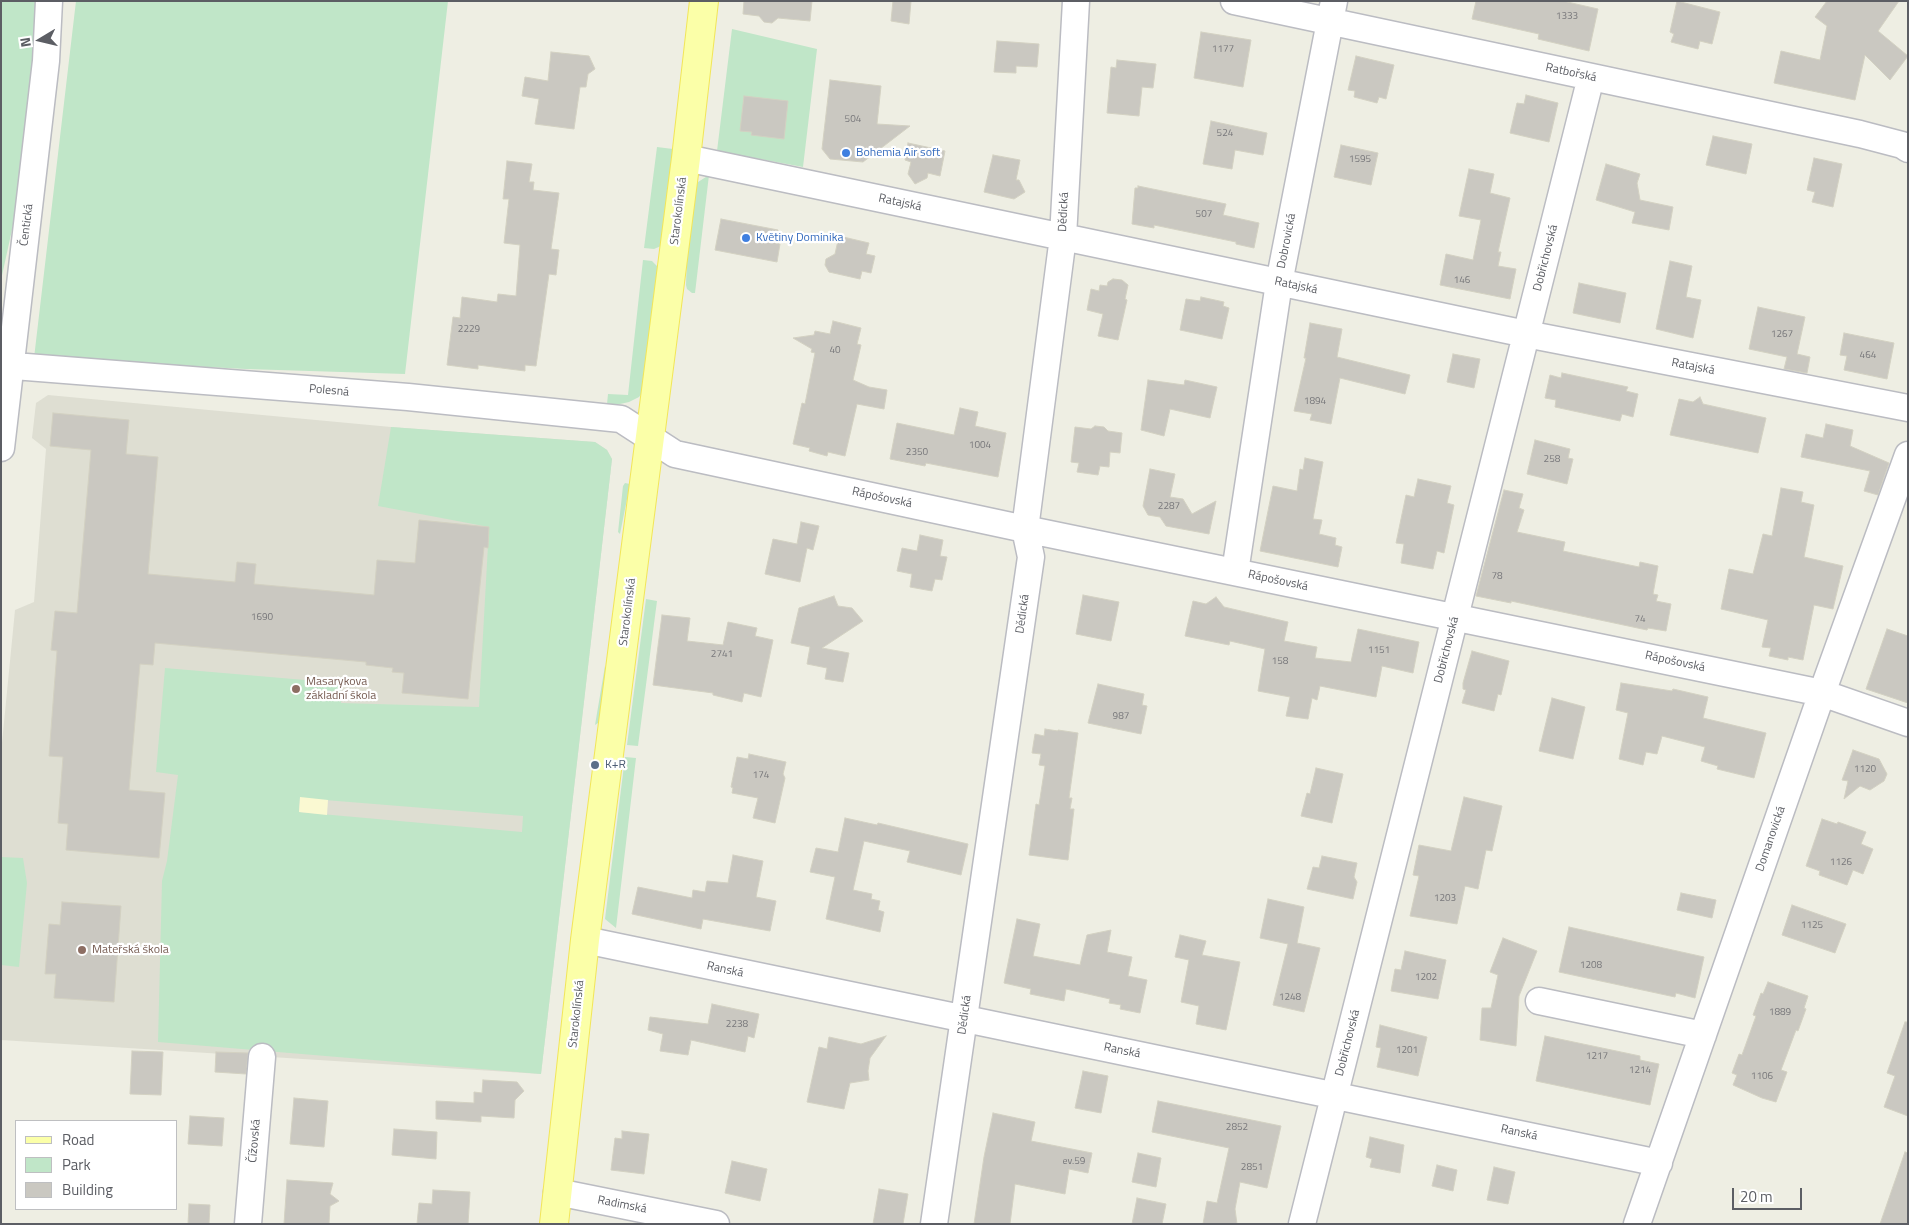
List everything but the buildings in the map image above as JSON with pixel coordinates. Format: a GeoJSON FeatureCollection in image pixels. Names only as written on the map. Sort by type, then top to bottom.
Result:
{"type":"FeatureCollection","features":[{"type":"Feature","properties":{"kind":"main road","name":"Starokolínská"},"geometry":{"type":"LineString","coordinates":[[554,1224],[585,940],[686,158],[704,1]]}},
{"type":"Feature","properties":{"kind":"street","name":"Čentická"},"geometry":{"type":"LineString","coordinates":[[1,448],[5,366],[46,61],[49,1]]}},
{"type":"Feature","properties":{"kind":"street","name":"Dědická"},"geometry":{"type":"LineString","coordinates":[[934,1224],[1031,557],[1025,529],[1063,237],[1076,1]]}},
{"type":"Feature","properties":{"kind":"street","name":"Ratbořská"},"geometry":{"type":"LineString","coordinates":[[1234,1],[1332,11],[1591,77],[1860,134],[1902,145],[1908,149]]}},
{"type":"Feature","properties":{"kind":"street","name":"Dobrovická"},"geometry":{"type":"LineString","coordinates":[[1235,572],[1279,283],[1332,11]]}},
{"type":"Feature","properties":{"kind":"street","name":"Dobřichovská"},"geometry":{"type":"LineString","coordinates":[[1302,1224],[1591,77]]}},
{"type":"Feature","properties":{"kind":"street","name":"Ratajská"},"geometry":{"type":"LineString","coordinates":[[686,158],[1526,334],[1908,408]]}},
{"type":"Feature","properties":{"kind":"street","name":"Polesná"},"geometry":{"type":"LineString","coordinates":[[5,366],[408,397],[621,419],[649,439]]}},
{"type":"Feature","properties":{"kind":"street","name":"Rápošovská"},"geometry":{"type":"LineString","coordinates":[[649,439],[675,454],[1025,529],[1822,692],[1908,723]]}},
{"type":"Feature","properties":{"kind":"street","name":"Domanovická"},"geometry":{"type":"LineString","coordinates":[[1637,1224],[1822,692],[1908,456]]}},
{"type":"Feature","properties":{"kind":"street","name":"Ranská"},"geometry":{"type":"LineString","coordinates":[[585,940],[964,1020],[1335,1094],[1659,1163]]}},
{"type":"Feature","properties":{"kind":"street"},"geometry":{"type":"LineString","coordinates":[[1539,1001],[1703,1035]]}},
{"type":"Feature","properties":{"kind":"street","name":"Čížovská"},"geometry":{"type":"LineString","coordinates":[[248,1224],[262,1057]]}},
{"type":"Feature","properties":{"kind":"street","name":"Radimská"},"geometry":{"type":"LineString","coordinates":[[557,1192],[716,1224]]}},
{"type":"Feature","properties":{"kind":"shaded area","name":"Masarykova základní škola"},"geometry":{"type":"Polygon","coordinates":[[[48,395],[391,427],[595,442],[607,450],[612,459],[541,1074],[1,1040],[1,753],[15,610],[34,602],[46,449],[32,438],[36,403],[48,395]]]}},
{"type":"Feature","properties":{"kind":"green space"},"geometry":{"type":"Polygon","coordinates":[[[1,1],[42,1],[22,184],[1,280],[1,1]]]}},
{"type":"Feature","properties":{"kind":"green space"},"geometry":{"type":"Polygon","coordinates":[[[76,1],[448,1],[405,374],[246,369],[34,358],[76,1]]]}},
{"type":"Feature","properties":{"kind":"green space"},"geometry":{"type":"Polygon","coordinates":[[[732,29],[817,49],[803,167],[717,151],[732,29]]]}},
{"type":"Feature","properties":{"kind":"green space"},"geometry":{"type":"Polygon","coordinates":[[[657,147],[673,149],[661,246],[654,249],[644,248],[657,147]]]}},
{"type":"Feature","properties":{"kind":"green space"},"geometry":{"type":"Polygon","coordinates":[[[709,175],[695,293],[692,293],[687,289],[686,285],[687,255],[695,184],[709,175]]]}},
{"type":"Feature","properties":{"kind":"green space"},"geometry":{"type":"Polygon","coordinates":[[[643,260],[652,261],[658,267],[643,392],[639,397],[629,402],[607,404],[608,394],[628,395],[643,260]]]}},
{"type":"Feature","properties":{"kind":"green space"},"geometry":{"type":"Polygon","coordinates":[[[391,427],[595,442],[607,450],[612,459],[541,1074],[158,1042],[162,881],[167,861],[178,775],[156,772],[165,668],[340,683],[341,703],[479,707],[489,527],[378,506],[391,427]],[[300,798],[299,812],[522,832],[523,816],[300,798]]]}},
{"type":"Feature","properties":{"kind":"green space"},"geometry":{"type":"Polygon","coordinates":[[[625,483],[630,484],[620,534],[618,532],[623,486],[625,483]]]}},
{"type":"Feature","properties":{"kind":"green space"},"geometry":{"type":"Polygon","coordinates":[[[646,599],[657,601],[638,746],[627,745],[646,599]]]}},
{"type":"Feature","properties":{"kind":"green space"},"geometry":{"type":"Polygon","coordinates":[[[605,666],[607,711],[601,721],[595,725],[605,666]]]}},
{"type":"Feature","properties":{"kind":"green space"},"geometry":{"type":"Polygon","coordinates":[[[625,757],[636,758],[616,928],[605,919],[625,757]]]}},
{"type":"Feature","properties":{"kind":"green space"},"geometry":{"type":"Polygon","coordinates":[[[1,857],[23,858],[27,883],[19,967],[1,965],[1,857]]]}},
{"type":"Feature","properties":{"kind":"sand"},"geometry":{"type":"Polygon","coordinates":[[[300,797],[328,800],[327,815],[299,812],[300,797]]]}},
{"type":"Feature","properties":{"kind":"place","name":"Bohemia Air soft"},"geometry":{"type":"Point","coordinates":[846,153]}},
{"type":"Feature","properties":{"kind":"place","name":"Květiny Dominika"},"geometry":{"type":"Point","coordinates":[746,238]}},
{"type":"Feature","properties":{"kind":"place","name":"Masarykova základní škola"},"geometry":{"type":"Point","coordinates":[296,689]}},
{"type":"Feature","properties":{"kind":"place","name":"K+R"},"geometry":{"type":"Point","coordinates":[595,765]}},
{"type":"Feature","properties":{"kind":"place","name":"Mateřská škola"},"geometry":{"type":"Point","coordinates":[82,950]}}]}
